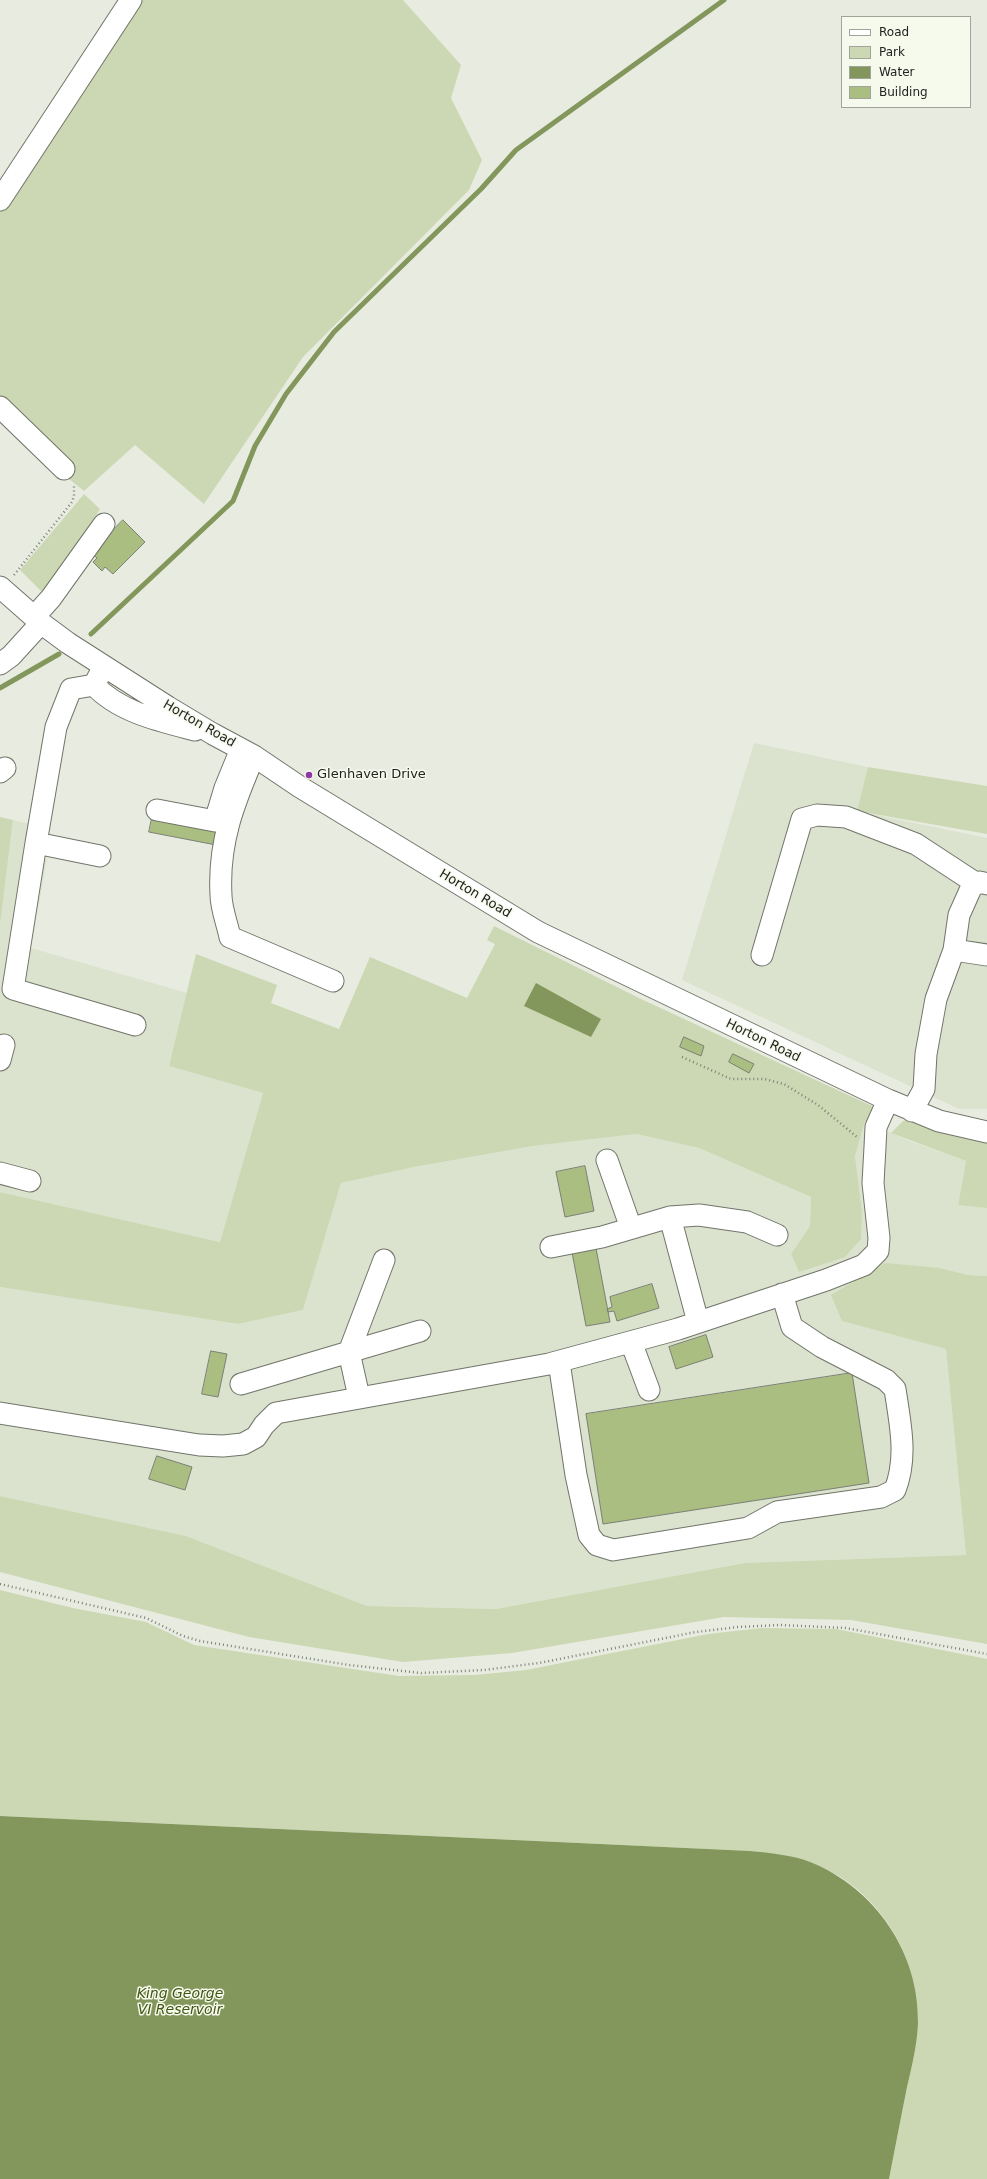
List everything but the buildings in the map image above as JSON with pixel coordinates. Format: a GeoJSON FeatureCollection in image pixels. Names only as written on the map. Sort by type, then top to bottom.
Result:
{"type":"FeatureCollection","features":[{"type":"Feature","properties":{"kind":"street"},"geometry":{"type":"LineString","coordinates":[[0,200],[131,0]]}},
{"type":"Feature","properties":{"kind":"street"},"geometry":{"type":"LineString","coordinates":[[0,407],[64,469]]}},
{"type":"Feature","properties":{"kind":"street"},"geometry":{"type":"LineString","coordinates":[[0,664],[11,656],[38,620],[51,598],[104,524]]}},
{"type":"Feature","properties":{"kind":"street","name":"Horton Road"},"geometry":{"type":"LineString","coordinates":[[2,588],[38,620],[104,666],[213,734],[248,752],[300,787],[538,932],[912,1111],[939,1121],[987,1132]]}},
{"type":"Feature","properties":{"kind":"street"},"geometry":{"type":"LineString","coordinates":[[94,685],[104,666]]}},
{"type":"Feature","properties":{"kind":"street"},"geometry":{"type":"LineString","coordinates":[[94,685],[105,697],[155,720],[213,734]]}},
{"type":"Feature","properties":{"kind":"street"},"geometry":{"type":"LineString","coordinates":[[94,685],[71,689],[56,727],[12,989],[135,1025]]}},
{"type":"Feature","properties":{"kind":"street"},"geometry":{"type":"LineString","coordinates":[[158,810],[215,821],[225,788],[248,752]]}},
{"type":"Feature","properties":{"kind":"street"},"geometry":{"type":"LineString","coordinates":[[248,752],[224,838],[221,896],[230,937],[333,981]]}},
{"type":"Feature","properties":{"kind":"street"},"geometry":{"type":"LineString","coordinates":[[762,955],[802,819],[817,815],[846,817],[916,844],[982,884]]}},
{"type":"Feature","properties":{"kind":"street"},"geometry":{"type":"LineString","coordinates":[[36,843],[100,856]]}},
{"type":"Feature","properties":{"kind":"street"},"geometry":{"type":"LineString","coordinates":[[912,1111],[924,1089],[926,1054],[936,999],[954,950],[959,915],[972,886],[982,884]]}},
{"type":"Feature","properties":{"kind":"street"},"geometry":{"type":"LineString","coordinates":[[954,950],[987,955]]}},
{"type":"Feature","properties":{"kind":"street"},"geometry":{"type":"LineString","coordinates":[[0,1413],[198,1445],[223,1446],[243,1444],[256,1437],[264,1425],[276,1413],[359,1397],[490,1376],[559,1362],[698,1322],[782,1294],[864,1265],[878,1251],[879,1238],[873,1184],[874,1147],[876,1127],[888,1100]]}},
{"type":"Feature","properties":{"kind":"street"},"geometry":{"type":"LineString","coordinates":[[607,1160],[631,1228]]}},
{"type":"Feature","properties":{"kind":"street"},"geometry":{"type":"LineString","coordinates":[[0,1173],[30,1181]]}},
{"type":"Feature","properties":{"kind":"street"},"geometry":{"type":"LineString","coordinates":[[551,1247],[670,1217],[699,1215],[747,1222],[777,1235]]}},
{"type":"Feature","properties":{"kind":"street"},"geometry":{"type":"LineString","coordinates":[[670,1217],[698,1322]]}},
{"type":"Feature","properties":{"kind":"street"},"geometry":{"type":"LineString","coordinates":[[359,1397],[349,1352],[384,1260]]}},
{"type":"Feature","properties":{"kind":"street"},"geometry":{"type":"LineString","coordinates":[[559,1362],[576,1475],[589,1535],[597,1544],[613,1550],[748,1528],[777,1512],[881,1497],[895,1490],[900,1477],[903,1453],[895,1389],[886,1380],[822,1347],[792,1327],[782,1294]]}},
{"type":"Feature","properties":{"kind":"street"},"geometry":{"type":"LineString","coordinates":[[241,1384],[420,1331]]}},
{"type":"Feature","properties":{"kind":"street"},"geometry":{"type":"LineString","coordinates":[[631,1342],[649,1390]]}},
{"type":"Feature","properties":{"kind":"path"},"geometry":{"type":"LineString","coordinates":[[2,588],[72,502],[75,487],[71,477],[64,469]]}},
{"type":"Feature","properties":{"kind":"path"},"geometry":{"type":"LineString","coordinates":[[682,1057],[731,1079],[764,1079],[784,1084],[818,1105],[860,1140],[874,1147]]}},
{"type":"Feature","properties":{"kind":"path"},"geometry":{"type":"LineString","coordinates":[[0,1584],[146,1618],[183,1636],[200,1641],[350,1665],[421,1673],[484,1670],[539,1663],[696,1632],[738,1627],[780,1625],[846,1628],[987,1654]]}},
{"type":"Feature","properties":{"kind":"shaded area"},"geometry":{"type":"Polygon","coordinates":[[[754,743],[868,767],[857,811],[987,838],[987,1109],[959,1109],[682,980],[754,743]]]}},
{"type":"Feature","properties":{"kind":"shaded area"},"geometry":{"type":"Polygon","coordinates":[[[13,820],[30,824],[34,856],[47,859],[31,948],[187,993],[169,1066],[263,1093],[220,1242],[0,1192],[0,925],[13,820]]]}},
{"type":"Feature","properties":{"kind":"shaded area"},"geometry":{"type":"Polygon","coordinates":[[[865,1121],[907,1140],[966,1161],[958,1204],[987,1208],[987,1276],[968,1275],[940,1268],[842,1321],[946,1349],[966,1555],[745,1563],[496,1609],[367,1606],[186,1536],[0,1496],[0,1287],[238,1324],[303,1310],[341,1183],[414,1167],[533,1146],[636,1134],[699,1148],[811,1197],[810,1226],[791,1254],[799,1272],[862,1212],[855,1156],[865,1121]]]}},
{"type":"Feature","properties":{"kind":"green space"},"geometry":{"type":"Polygon","coordinates":[[[138,0],[403,0],[461,65],[451,98],[482,160],[469,190],[303,357],[204,504],[135,445],[84,491],[69,479],[0,406],[0,209],[138,0]]]}},
{"type":"Feature","properties":{"kind":"green space"},"geometry":{"type":"Polygon","coordinates":[[[84,494],[100,509],[46,596],[20,570],[84,494]]]}},
{"type":"Feature","properties":{"kind":"green space"},"geometry":{"type":"Polygon","coordinates":[[[868,767],[987,786],[987,834],[857,811],[868,767]]]}},
{"type":"Feature","properties":{"kind":"green space"},"geometry":{"type":"Polygon","coordinates":[[[0,817],[13,820],[0,925],[0,817]]]}},
{"type":"Feature","properties":{"kind":"green space"},"geometry":{"type":"Polygon","coordinates":[[[494,926],[641,999],[874,1107],[872,1125],[865,1121],[855,1156],[862,1212],[861,1239],[845,1257],[799,1272],[791,1254],[810,1226],[811,1197],[699,1148],[636,1134],[533,1146],[414,1167],[341,1183],[303,1310],[238,1324],[0,1287],[0,1192],[220,1242],[263,1093],[169,1066],[196,954],[277,985],[271,1003],[339,1029],[370,957],[467,998],[495,944],[487,940],[494,926]]]}},
{"type":"Feature","properties":{"kind":"green space"},"geometry":{"type":"Polygon","coordinates":[[[912,1118],[987,1138],[987,1208],[958,1205],[966,1161],[891,1133],[903,1121],[912,1118]]]}},
{"type":"Feature","properties":{"kind":"green space"},"geometry":{"type":"Polygon","coordinates":[[[885,1263],[940,1268],[968,1275],[987,1276],[987,1644],[851,1620],[724,1617],[512,1653],[403,1662],[249,1637],[0,1572],[0,1496],[186,1536],[367,1606],[496,1609],[745,1563],[966,1555],[946,1349],[842,1321],[831,1295],[885,1263]]]}},
{"type":"Feature","properties":{"kind":"green space"},"geometry":{"type":"Polygon","coordinates":[[[0,1590],[73,1608],[146,1622],[194,1645],[399,1676],[475,1675],[526,1670],[708,1634],[762,1628],[836,1629],[987,1659],[987,2179],[889,2179],[917,2040],[917,2002],[913,1980],[906,1958],[897,1938],[885,1919],[870,1901],[854,1886],[835,1874],[816,1866],[782,1856],[750,1851],[0,1816],[0,1590]]]}},
{"type":"Feature","properties":{"kind":"water"},"geometry":{"type":"Polygon","coordinates":[[[536,983],[601,1019],[591,1037],[524,1006],[536,983]]]}},
{"type":"Feature","properties":{"kind":"water","name":"King George VI Reservoir"},"geometry":{"type":"Polygon","coordinates":[[[0,1816],[750,1851],[788,1856],[810,1862],[855,1888],[873,1906],[889,1926],[902,1948],[911,1972],[917,1998],[918,2024],[914,2056],[889,2179],[0,2179],[0,1816]]]}},
{"type":"Feature","properties":{"kind":"waterway"},"geometry":{"type":"LineString","coordinates":[[91,634],[233,501],[255,446],[286,394],[334,332],[481,189],[516,150],[724,0]]}},
{"type":"Feature","properties":{"kind":"waterway"},"geometry":{"type":"LineString","coordinates":[[0,688],[59,654]]}},
{"type":"Feature","properties":{"kind":"place","name":"Glenhaven Drive"},"geometry":{"type":"Point","coordinates":[309,775]}}]}
